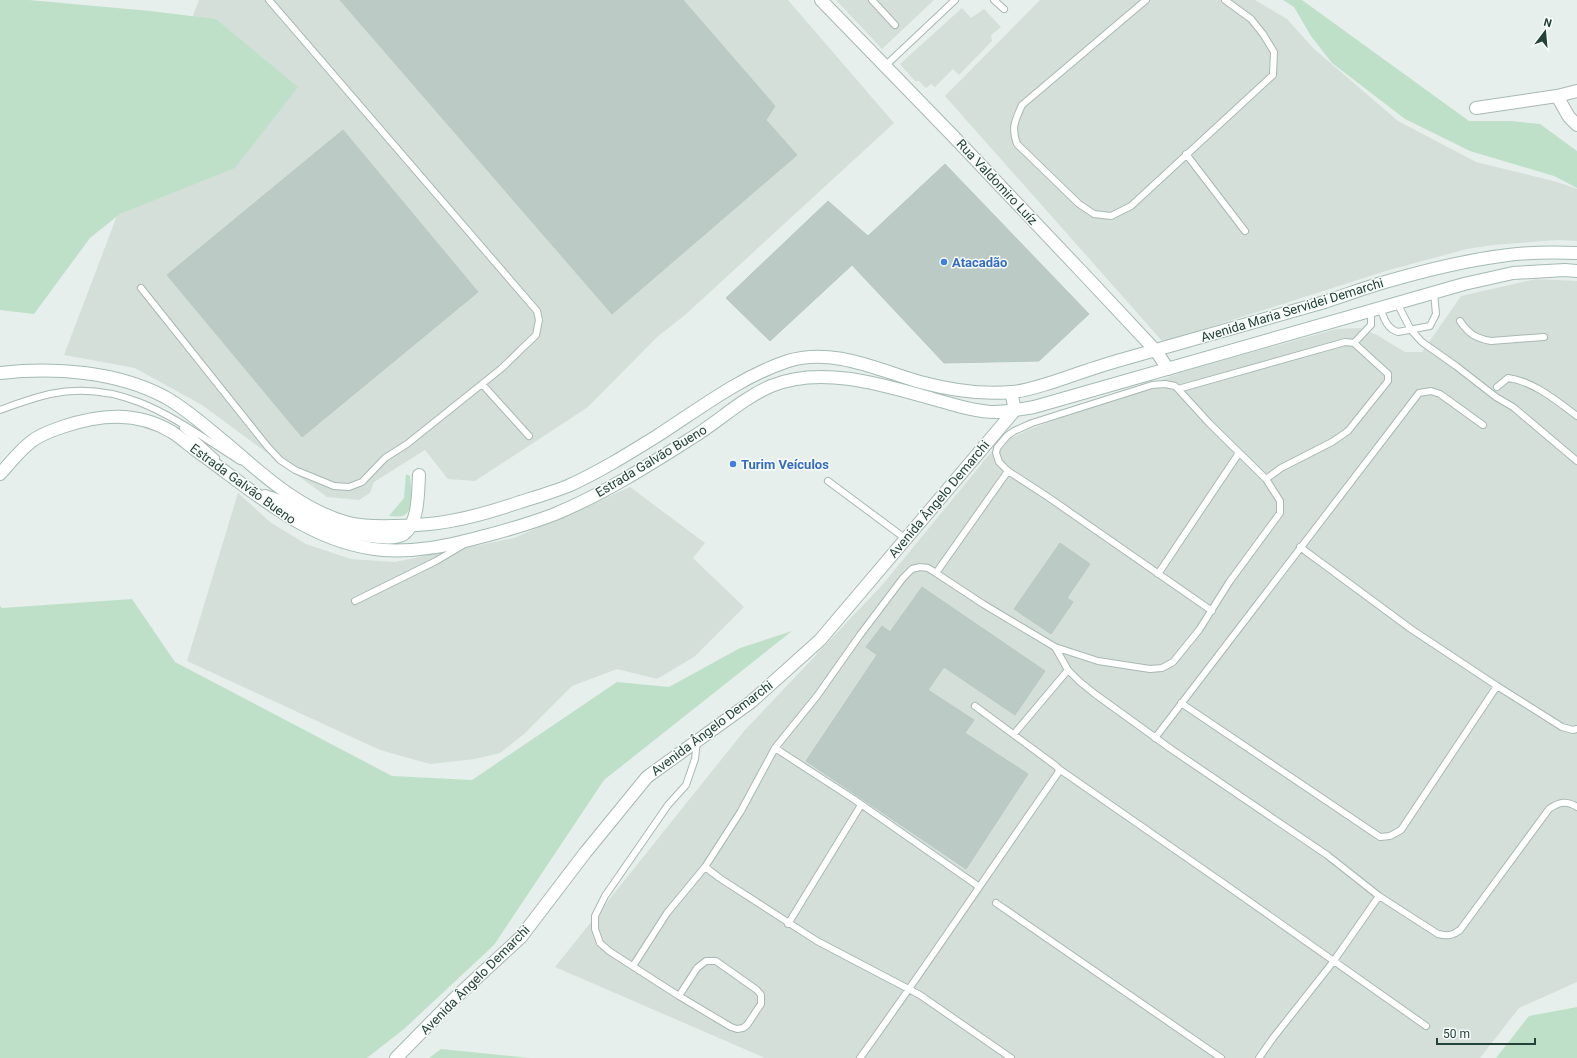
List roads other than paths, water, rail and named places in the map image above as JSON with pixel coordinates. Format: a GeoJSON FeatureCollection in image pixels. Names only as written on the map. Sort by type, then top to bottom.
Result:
{"type":"FeatureCollection","features":[{"type":"Feature","properties":{"kind":"main road","name":"Rua Valdomiro Luíz"},"geometry":{"type":"LineString","coordinates":[[821,0],[954,137],[1156,351],[1168,369]]}},
{"type":"Feature","properties":{"kind":"main road"},"geometry":{"type":"LineString","coordinates":[[1476,108],[1557,96],[1577,91]]}},
{"type":"Feature","properties":{"kind":"main road"},"geometry":{"type":"LineString","coordinates":[[1557,96],[1569,116],[1577,125]]}},
{"type":"Feature","properties":{"kind":"main road","name":"Avenida Maria Servidei Demarchi"},"geometry":{"type":"LineString","coordinates":[[1011,392],[1028,389],[1118,361],[1317,304],[1384,282],[1455,264],[1503,255],[1547,252],[1577,253]]}},
{"type":"Feature","properties":{"kind":"main road","name":"Avenida Maria Servidei Demarchi"},"geometry":{"type":"LineString","coordinates":[[1015,410],[1034,407],[1434,292],[1513,273],[1565,270],[1577,271]]}},
{"type":"Feature","properties":{"kind":"main road","name":"Estrada Galvão Bueno"},"geometry":{"type":"LineString","coordinates":[[0,373],[19,371],[68,372],[108,378],[143,388],[162,396],[180,406],[270,481],[304,504],[346,523],[360,525],[432,524],[488,513],[566,486],[607,466],[653,439],[736,384],[765,370],[804,356],[820,356],[858,362],[924,383],[972,393],[1011,392]]}},
{"type":"Feature","properties":{"kind":"main road","name":"Estrada Galvão Bueno"},"geometry":{"type":"LineString","coordinates":[[0,474],[31,442],[46,432],[81,420],[120,416],[146,421],[172,432],[272,506],[301,525],[348,544],[381,550],[406,551],[445,547],[497,533],[554,514],[618,483],[694,437],[744,402],[771,386],[796,379],[822,377],[851,380],[885,386],[966,408],[994,412],[1015,410]]}},
{"type":"Feature","properties":{"kind":"main road"},"geometry":{"type":"LineString","coordinates":[[1011,392],[1015,410]]}},
{"type":"Feature","properties":{"kind":"main road","name":"Avenida Ângelo Demarchi"},"geometry":{"type":"LineString","coordinates":[[396,1058],[454,999],[521,937],[584,853],[647,778],[698,739],[751,702],[820,640],[1015,410]]}},
{"type":"Feature","properties":{"kind":"main road"},"geometry":{"type":"LineString","coordinates":[[253,491],[288,505],[333,527],[380,538],[396,537],[405,533],[412,524],[417,506],[419,475]]}},
{"type":"Feature","properties":{"kind":"lane"},"geometry":{"type":"LineString","coordinates":[[141,288],[267,446],[280,460],[295,470],[334,486],[349,487],[362,482],[385,458],[407,444],[502,368],[536,335],[539,320],[537,311],[269,0]]}},
{"type":"Feature","properties":{"kind":"lane"},"geometry":{"type":"LineString","coordinates":[[872,0],[895,25]]}},
{"type":"Feature","properties":{"kind":"lane"},"geometry":{"type":"LineString","coordinates":[[885,66],[955,0]]}},
{"type":"Feature","properties":{"kind":"lane"},"geometry":{"type":"LineString","coordinates":[[994,0],[1004,9]]}},
{"type":"Feature","properties":{"kind":"lane"},"geometry":{"type":"LineString","coordinates":[[1146,0],[1022,105],[1016,119],[1013,132],[1017,144],[1079,204],[1094,214],[1111,216],[1131,206],[1272,75],[1274,52],[1263,34],[1251,20],[1225,0]]}},
{"type":"Feature","properties":{"kind":"lane"},"geometry":{"type":"LineString","coordinates":[[1186,154],[1245,231]]}},
{"type":"Feature","properties":{"kind":"lane"},"geometry":{"type":"LineString","coordinates":[[1375,309],[1388,327],[1398,332],[1430,326],[1436,314],[1434,292]]}},
{"type":"Feature","properties":{"kind":"lane"},"geometry":{"type":"LineString","coordinates":[[1397,303],[1411,330],[1422,342],[1496,397],[1513,407],[1577,461]]}},
{"type":"Feature","properties":{"kind":"lane"},"geometry":{"type":"LineString","coordinates":[[1354,343],[1371,325],[1375,309]]}},
{"type":"Feature","properties":{"kind":"lane"},"geometry":{"type":"LineString","coordinates":[[1460,321],[1475,337],[1483,340],[1491,341],[1544,337]]}},
{"type":"Feature","properties":{"kind":"lane"},"geometry":{"type":"LineString","coordinates":[[1178,389],[1345,342],[1354,343],[1388,374],[1388,381],[1348,431],[1332,442],[1281,468],[1266,480]]}},
{"type":"Feature","properties":{"kind":"lane"},"geometry":{"type":"LineString","coordinates":[[1497,387],[1508,378],[1518,379],[1559,403],[1577,416]]}},
{"type":"Feature","properties":{"kind":"lane"},"geometry":{"type":"LineString","coordinates":[[482,384],[529,436]]}},
{"type":"Feature","properties":{"kind":"lane"},"geometry":{"type":"LineString","coordinates":[[633,966],[667,913],[705,867],[742,812],[775,748],[817,696],[860,635],[903,578],[912,569],[920,567],[928,568],[983,604],[1055,647],[1098,661],[1150,670],[1162,668],[1173,662],[1199,630],[1212,611],[1230,581],[1280,513],[1280,501],[1266,480],[1175,386],[1165,384],[1152,385],[1032,423],[1014,431],[1002,442],[996,453],[999,462],[1008,471],[1212,611]]}},
{"type":"Feature","properties":{"kind":"lane"},"geometry":{"type":"LineString","coordinates":[[1155,738],[1419,393],[1431,391],[1440,394],[1483,425]]}},
{"type":"Feature","properties":{"kind":"lane"},"geometry":{"type":"LineString","coordinates":[[0,410],[51,394],[99,392],[132,399],[168,415],[270,481]]}},
{"type":"Feature","properties":{"kind":"lane"},"geometry":{"type":"LineString","coordinates":[[168,415],[253,491]]}},
{"type":"Feature","properties":{"kind":"lane"},"geometry":{"type":"LineString","coordinates":[[1158,574],[1240,453]]}},
{"type":"Feature","properties":{"kind":"lane"},"geometry":{"type":"LineString","coordinates":[[936,573],[1008,471]]}},
{"type":"Feature","properties":{"kind":"lane"},"geometry":{"type":"LineString","coordinates":[[828,481],[906,539]]}},
{"type":"Feature","properties":{"kind":"lane"},"geometry":{"type":"LineString","coordinates":[[355,601],[436,560],[473,539]]}},
{"type":"Feature","properties":{"kind":"lane"},"geometry":{"type":"LineString","coordinates":[[1300,547],[1411,629],[1496,686],[1562,727],[1573,730],[1577,729]]}},
{"type":"Feature","properties":{"kind":"lane"},"geometry":{"type":"LineString","coordinates":[[1055,647],[1068,670],[1095,694],[1155,738],[1327,855],[1379,896],[1438,934],[1447,936],[1453,935],[1460,930],[1549,809],[1558,803],[1570,802],[1577,807]]}},
{"type":"Feature","properties":{"kind":"lane"},"geometry":{"type":"LineString","coordinates":[[1014,734],[1068,670]]}},
{"type":"Feature","properties":{"kind":"lane"},"geometry":{"type":"LineString","coordinates":[[1181,703],[1380,837],[1390,836],[1401,830],[1496,686]]}},
{"type":"Feature","properties":{"kind":"lane"},"geometry":{"type":"LineString","coordinates":[[975,706],[1059,769],[1426,1026]]}},
{"type":"Feature","properties":{"kind":"lane"},"geometry":{"type":"LineString","coordinates":[[679,996],[697,968],[706,961],[716,961],[757,990],[761,995],[761,1004],[747,1025],[743,1028],[736,1029],[679,996],[600,943],[595,929],[596,916],[605,896],[668,805],[686,785],[695,759],[698,739]]}},
{"type":"Feature","properties":{"kind":"lane"},"geometry":{"type":"LineString","coordinates":[[775,748],[861,805],[978,886]]}},
{"type":"Feature","properties":{"kind":"lane"},"geometry":{"type":"LineString","coordinates":[[860,1058],[910,989],[978,886],[1058,773],[1059,769]]}},
{"type":"Feature","properties":{"kind":"lane"},"geometry":{"type":"LineString","coordinates":[[788,924],[861,805]]}},
{"type":"Feature","properties":{"kind":"lane"},"geometry":{"type":"LineString","coordinates":[[705,867],[817,942],[910,989],[1011,1058]]}},
{"type":"Feature","properties":{"kind":"lane"},"geometry":{"type":"LineString","coordinates":[[1259,1058],[1333,962],[1379,896]]}},
{"type":"Feature","properties":{"kind":"lane"},"geometry":{"type":"LineString","coordinates":[[996,903],[1221,1058]]}},
{"type":"Feature","properties":{"kind":"place","name":"Atacadão"},"geometry":{"type":"Point","coordinates":[944,262]}},
{"type":"Feature","properties":{"kind":"place","name":"Turim Veículos"},"geometry":{"type":"Point","coordinates":[733,464]}}]}
